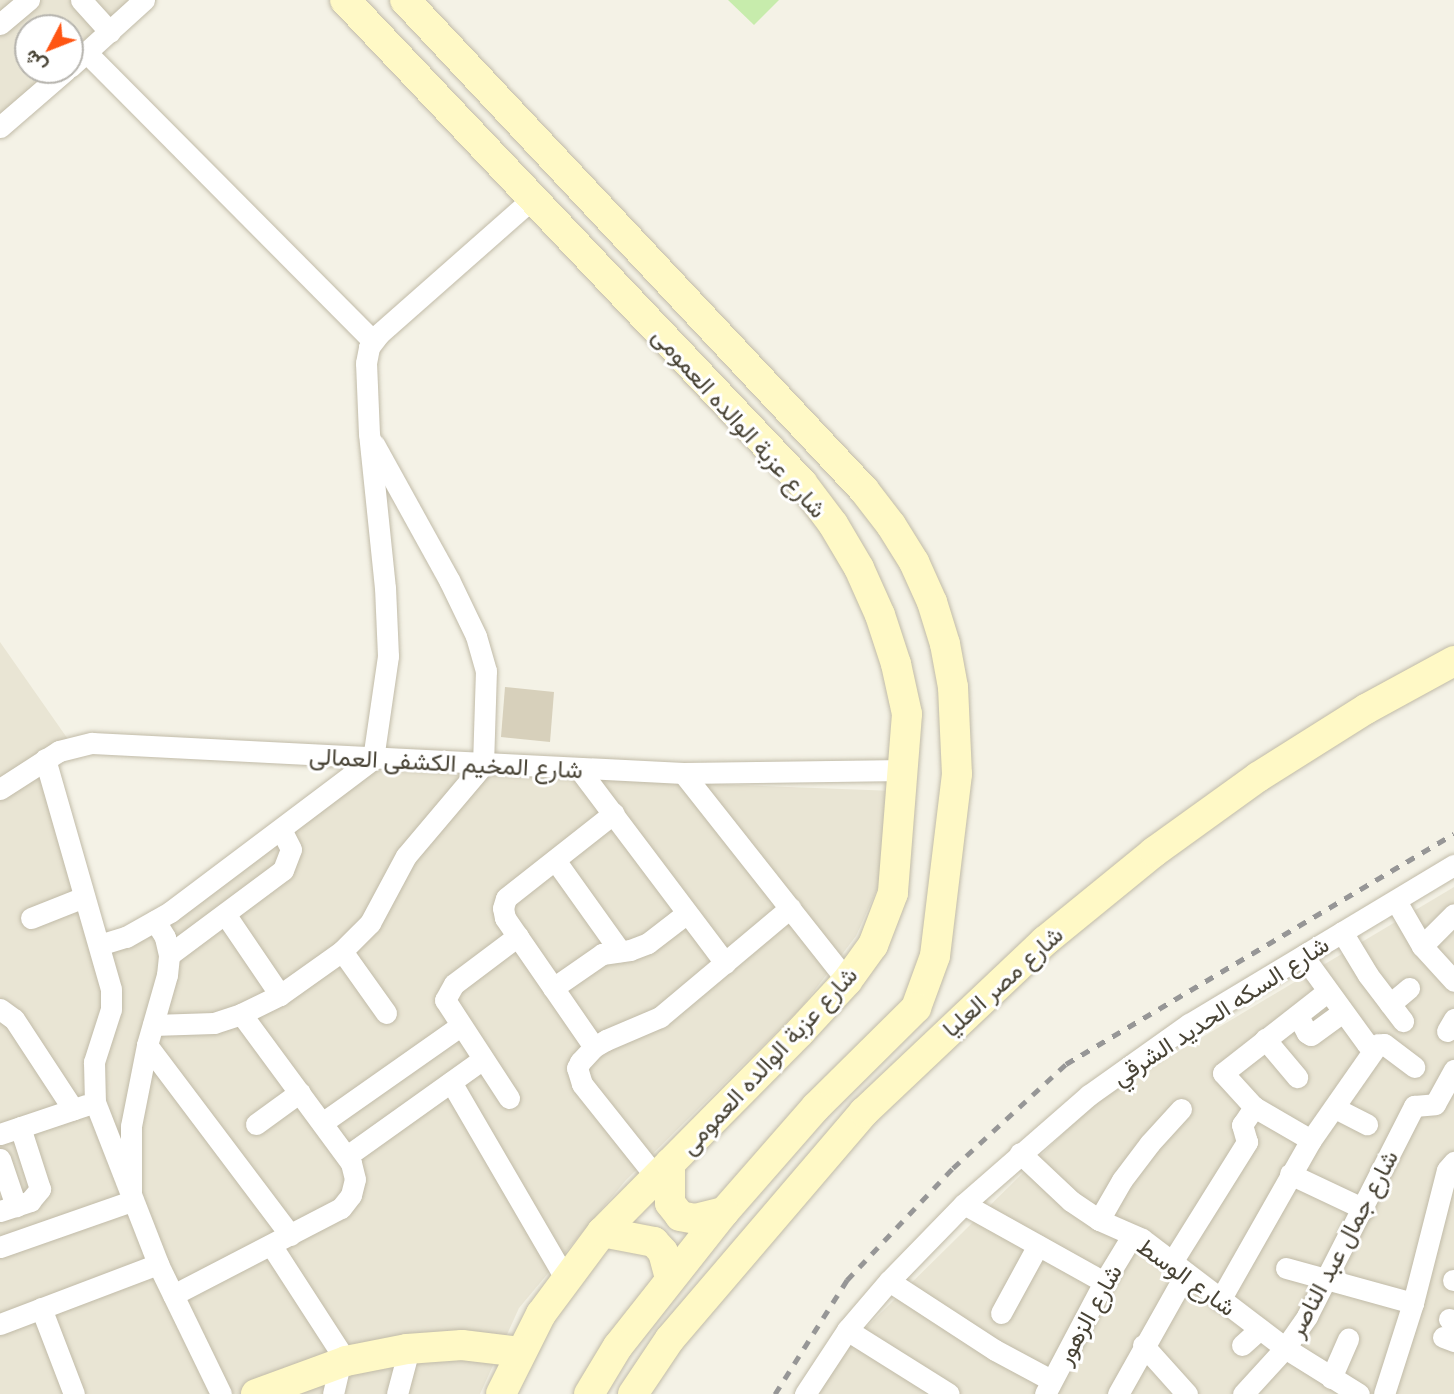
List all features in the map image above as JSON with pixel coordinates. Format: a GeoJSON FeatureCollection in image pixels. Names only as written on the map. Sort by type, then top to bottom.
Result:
{"type":"FeatureCollection","features":[{"type":"Feature","properties":{"kind":"street"},"geometry":{"type":"LineString","coordinates":[[0,24],[29,0]]}},
{"type":"Feature","properties":{"kind":"street"},"geometry":{"type":"LineString","coordinates":[[81,0],[110,32]]}},
{"type":"Feature","properties":{"kind":"street"},"geometry":{"type":"LineString","coordinates":[[144,0],[86,52],[373,341]]}},
{"type":"Feature","properties":{"kind":"street","name":"شارع عزبة الوالده العمومى"},"geometry":{"type":"LineString","coordinates":[[345,0],[802,483],[833,524],[859,568],[880,615],[896,664],[907,715],[905,770],[893,893],[873,945],[847,981],[602,1232],[565,1278],[520,1352],[501,1394]]}},
{"type":"Feature","properties":{"kind":"street","name":"شارع عزبة الوالده العمومى"},"geometry":{"type":"LineString","coordinates":[[405,0],[832,455],[884,516],[914,562],[932,602],[954,687],[957,774],[935,956],[916,1008]]}},
{"type":"Feature","properties":{"kind":"street"},"geometry":{"type":"LineString","coordinates":[[426,86],[458,56]]}},
{"type":"Feature","properties":{"kind":"street"},"geometry":{"type":"LineString","coordinates":[[1,123],[49,84]]}},
{"type":"Feature","properties":{"kind":"street"},"geometry":{"type":"LineString","coordinates":[[99,945],[126,937],[155,921],[373,759],[388,656],[385,588],[369,434],[366,363],[373,341],[533,198]]}},
{"type":"Feature","properties":{"kind":"street"},"geometry":{"type":"LineString","coordinates":[[612,282],[642,253]]}},
{"type":"Feature","properties":{"kind":"street"},"geometry":{"type":"LineString","coordinates":[[150,1035],[214,1023],[241,1014],[280,995],[342,951],[370,923],[406,856],[483,765],[486,670],[475,636],[449,580],[369,434]]}},
{"type":"Feature","properties":{"kind":"street"},"geometry":{"type":"LineString","coordinates":[[802,483],[832,455]]}},
{"type":"Feature","properties":{"kind":"street","name":"شارع مصر العليا"},"geometry":{"type":"LineString","coordinates":[[633,1394],[670,1339],[827,1152],[942,1036],[1054,933],[1205,814],[1312,742],[1454,661]]}},
{"type":"Feature","properties":{"kind":"street","name":"شارع المخيم الكشفى العمالى"},"geometry":{"type":"LineString","coordinates":[[0,789],[59,751],[92,743],[483,765],[683,773],[905,770]]}},
{"type":"Feature","properties":{"kind":"street"},"geometry":{"type":"LineString","coordinates":[[45,760],[111,989],[111,1009],[94,1062],[95,1102],[158,1264],[221,1394]]}},
{"type":"Feature","properties":{"kind":"street"},"geometry":{"type":"LineString","coordinates":[[579,769],[725,963]]}},
{"type":"Feature","properties":{"kind":"street"},"geometry":{"type":"LineString","coordinates":[[683,773],[847,981]]}},
{"type":"Feature","properties":{"kind":"street"},"geometry":{"type":"LineString","coordinates":[[594,1047],[505,918],[503,908],[506,898],[614,813]]}},
{"type":"Feature","properties":{"kind":"street"},"geometry":{"type":"LineString","coordinates":[[169,954],[283,870],[291,849],[281,829]]}},
{"type":"Feature","properties":{"kind":"street"},"geometry":{"type":"LineString","coordinates":[[555,860],[620,951]]}},
{"type":"Feature","properties":{"kind":"street","name":"شارع السكه الحديد الشرقي"},"geometry":{"type":"LineString","coordinates":[[805,1394],[847,1330],[889,1281],[964,1204],[1089,1095],[1164,1041],[1454,865]]}},
{"type":"Feature","properties":{"kind":"street"},"geometry":{"type":"LineString","coordinates":[[31,918],[84,897]]}},
{"type":"Feature","properties":{"kind":"street"},"geometry":{"type":"LineString","coordinates":[[1396,901],[1422,946],[1454,981]]}},
{"type":"Feature","properties":{"kind":"street"},"geometry":{"type":"LineString","coordinates":[[724,1212],[695,1219],[680,1216],[670,1203],[663,1170],[578,1077],[580,1062],[594,1047],[660,1017],[790,908]]}},
{"type":"Feature","properties":{"kind":"street"},"geometry":{"type":"LineString","coordinates":[[553,988],[593,958],[648,943],[687,913]]}},
{"type":"Feature","properties":{"kind":"street"},"geometry":{"type":"LineString","coordinates":[[225,914],[280,995]]}},
{"type":"Feature","properties":{"kind":"street"},"geometry":{"type":"LineString","coordinates":[[1422,946],[1454,915]]}},
{"type":"Feature","properties":{"kind":"street"},"geometry":{"type":"LineString","coordinates":[[131,1200],[128,1163],[131,1126],[150,1035],[167,975],[169,954],[165,937],[155,921]]}},
{"type":"Feature","properties":{"kind":"street"},"geometry":{"type":"LineString","coordinates":[[1342,932],[1396,1013],[1409,988]]}},
{"type":"Feature","properties":{"kind":"street"},"geometry":{"type":"LineString","coordinates":[[509,1098],[447,1008],[447,992],[517,936]]}},
{"type":"Feature","properties":{"kind":"street"},"geometry":{"type":"LineString","coordinates":[[342,951],[386,1013]]}},
{"type":"Feature","properties":{"kind":"street"},"geometry":{"type":"LineString","coordinates":[[1303,956],[1367,1044],[1384,1044],[1414,1067]]}},
{"type":"Feature","properties":{"kind":"street"},"geometry":{"type":"LineString","coordinates":[[1311,1140],[1254,1107],[1223,1073],[1328,991]]}},
{"type":"Feature","properties":{"kind":"street"},"geometry":{"type":"LineString","coordinates":[[916,1008],[942,1036]]}},
{"type":"Feature","properties":{"kind":"street","name":"شارع مصر العليا"},"geometry":{"type":"LineString","coordinates":[[591,1393],[618,1346],[724,1212],[816,1107],[916,1008]]}},
{"type":"Feature","properties":{"kind":"street"},"geometry":{"type":"LineString","coordinates":[[2,1012],[14,1018],[73,1109]]}},
{"type":"Feature","properties":{"kind":"street"},"geometry":{"type":"LineString","coordinates":[[1298,1016],[1307,1033],[1311,1035],[1343,1012]]}},
{"type":"Feature","properties":{"kind":"street"},"geometry":{"type":"LineString","coordinates":[[173,1295],[341,1208],[351,1195],[355,1179],[347,1156],[241,1014]]}},
{"type":"Feature","properties":{"kind":"street"},"geometry":{"type":"LineString","coordinates":[[322,1123],[460,1026]]}},
{"type":"Feature","properties":{"kind":"street"},"geometry":{"type":"LineString","coordinates":[[150,1035],[290,1235]]}},
{"type":"Feature","properties":{"kind":"street"},"geometry":{"type":"LineString","coordinates":[[1265,1039],[1297,1077]]}},
{"type":"Feature","properties":{"kind":"street"},"geometry":{"type":"LineString","coordinates":[[1220,1300],[1290,1174],[1378,1044]]}},
{"type":"Feature","properties":{"kind":"street"},"geometry":{"type":"LineString","coordinates":[[347,1156],[483,1059]]}},
{"type":"Feature","properties":{"kind":"street","name":"شارع جمال عبد الناصر"},"geometry":{"type":"LineString","coordinates":[[1243,1394],[1285,1348],[1325,1281],[1364,1209],[1414,1106],[1419,1103],[1433,1105],[1454,1070]]}},
{"type":"Feature","properties":{"kind":"street"},"geometry":{"type":"LineString","coordinates":[[451,1082],[565,1278]]}},
{"type":"Feature","properties":{"kind":"street"},"geometry":{"type":"LineString","coordinates":[[256,1124],[300,1092]]}},
{"type":"Feature","properties":{"kind":"street"},"geometry":{"type":"LineString","coordinates":[[15,1206],[38,1195],[40,1184],[10,1131],[95,1102]]}},
{"type":"Feature","properties":{"kind":"street"},"geometry":{"type":"LineString","coordinates":[[1118,1394],[1179,1268],[1247,1142],[1241,1125],[1254,1107]]}},
{"type":"Feature","properties":{"kind":"street"},"geometry":{"type":"LineString","coordinates":[[1335,1108],[1367,1124]]}},
{"type":"Feature","properties":{"kind":"street"},"geometry":{"type":"LineString","coordinates":[[1099,1220],[1143,1152],[1181,1110]]}},
{"type":"Feature","properties":{"kind":"street","name":"شارع الوسط"},"geometry":{"type":"LineString","coordinates":[[1020,1153],[1071,1201],[1099,1220],[1142,1239],[1285,1348],[1346,1389]]}},
{"type":"Feature","properties":{"kind":"street"},"geometry":{"type":"LineString","coordinates":[[0,1159],[15,1206],[40,1233]]}},
{"type":"Feature","properties":{"kind":"street"},"geometry":{"type":"LineString","coordinates":[[1384,1394],[1413,1303],[1452,1163]]}},
{"type":"Feature","properties":{"kind":"street"},"geometry":{"type":"LineString","coordinates":[[1290,1174],[1364,1209]]}},
{"type":"Feature","properties":{"kind":"street"},"geometry":{"type":"LineString","coordinates":[[0,1247],[131,1200]]}},
{"type":"Feature","properties":{"kind":"street"},"geometry":{"type":"LineString","coordinates":[[964,1204],[1104,1282]]}},
{"type":"Feature","properties":{"kind":"street"},"geometry":{"type":"LineString","coordinates":[[602,1232],[654,1242],[663,1252],[670,1279]]}},
{"type":"Feature","properties":{"kind":"street","name":"شارع الزهور"},"geometry":{"type":"LineString","coordinates":[[1048,1387],[1104,1282],[1132,1236]]}},
{"type":"Feature","properties":{"kind":"street"},"geometry":{"type":"LineString","coordinates":[[271,1245],[343,1362],[333,1394]]}},
{"type":"Feature","properties":{"kind":"street"},"geometry":{"type":"LineString","coordinates":[[1001,1313],[1038,1245]]}},
{"type":"Feature","properties":{"kind":"street"},"geometry":{"type":"LineString","coordinates":[[0,1324],[158,1264]]}},
{"type":"Feature","properties":{"kind":"street"},"geometry":{"type":"LineString","coordinates":[[1286,1268],[1325,1281],[1413,1303]]}},
{"type":"Feature","properties":{"kind":"street"},"geometry":{"type":"LineString","coordinates":[[889,1281],[1048,1387]]}},
{"type":"Feature","properties":{"kind":"street"},"geometry":{"type":"LineString","coordinates":[[41,1308],[74,1394]]}},
{"type":"Feature","properties":{"kind":"street"},"geometry":{"type":"LineString","coordinates":[[1242,1345],[1260,1329]]}},
{"type":"Feature","properties":{"kind":"street"},"geometry":{"type":"LineString","coordinates":[[847,1330],[925,1389],[949,1394]]}},
{"type":"Feature","properties":{"kind":"street"},"geometry":{"type":"LineString","coordinates":[[1346,1389],[1348,1339]]}},
{"type":"Feature","properties":{"kind":"street"},"geometry":{"type":"LineString","coordinates":[[260,1393],[343,1362],[409,1349],[462,1345],[520,1352]]}},
{"type":"Feature","properties":{"kind":"street"},"geometry":{"type":"LineString","coordinates":[[1143,1345],[1186,1394]]}},
{"type":"Feature","properties":{"kind":"street"},"geometry":{"type":"LineString","coordinates":[[397,1394],[409,1349]]}},
{"type":"Feature","properties":{"kind":"shaded area"},"geometry":{"type":"Polygon","coordinates":[[[0,0],[157,0],[84,64],[84,14],[14,14],[14,84],[61,84],[0,138],[0,0]]]}},
{"type":"Feature","properties":{"kind":"shaded area"},"geometry":{"type":"Polygon","coordinates":[[[0,642],[79,755],[56,764],[90,936],[108,937],[155,911],[348,770],[895,791],[878,887],[856,936],[801,1008],[626,1180],[519,1308],[480,1394],[0,1394],[0,642]]]}},
{"type":"Feature","properties":{"kind":"shaded area"},"geometry":{"type":"Polygon","coordinates":[[[1454,887],[1454,1394],[811,1394],[823,1370],[1097,1100],[1454,887]]]}},
{"type":"Feature","properties":{"kind":"green space"},"geometry":{"type":"Polygon","coordinates":[[[728,0],[779,0],[754,25],[728,0]]]}},
{"type":"Feature","properties":{"kind":"building"},"geometry":{"type":"Polygon","coordinates":[[[505,687],[554,692],[550,742],[501,737],[505,687]]]}},
{"type":"Feature","properties":{"kind":"railway"},"geometry":{"type":"LineString","coordinates":[[775,1394],[847,1280],[953,1168],[1066,1064],[1454,834]]}}]}
